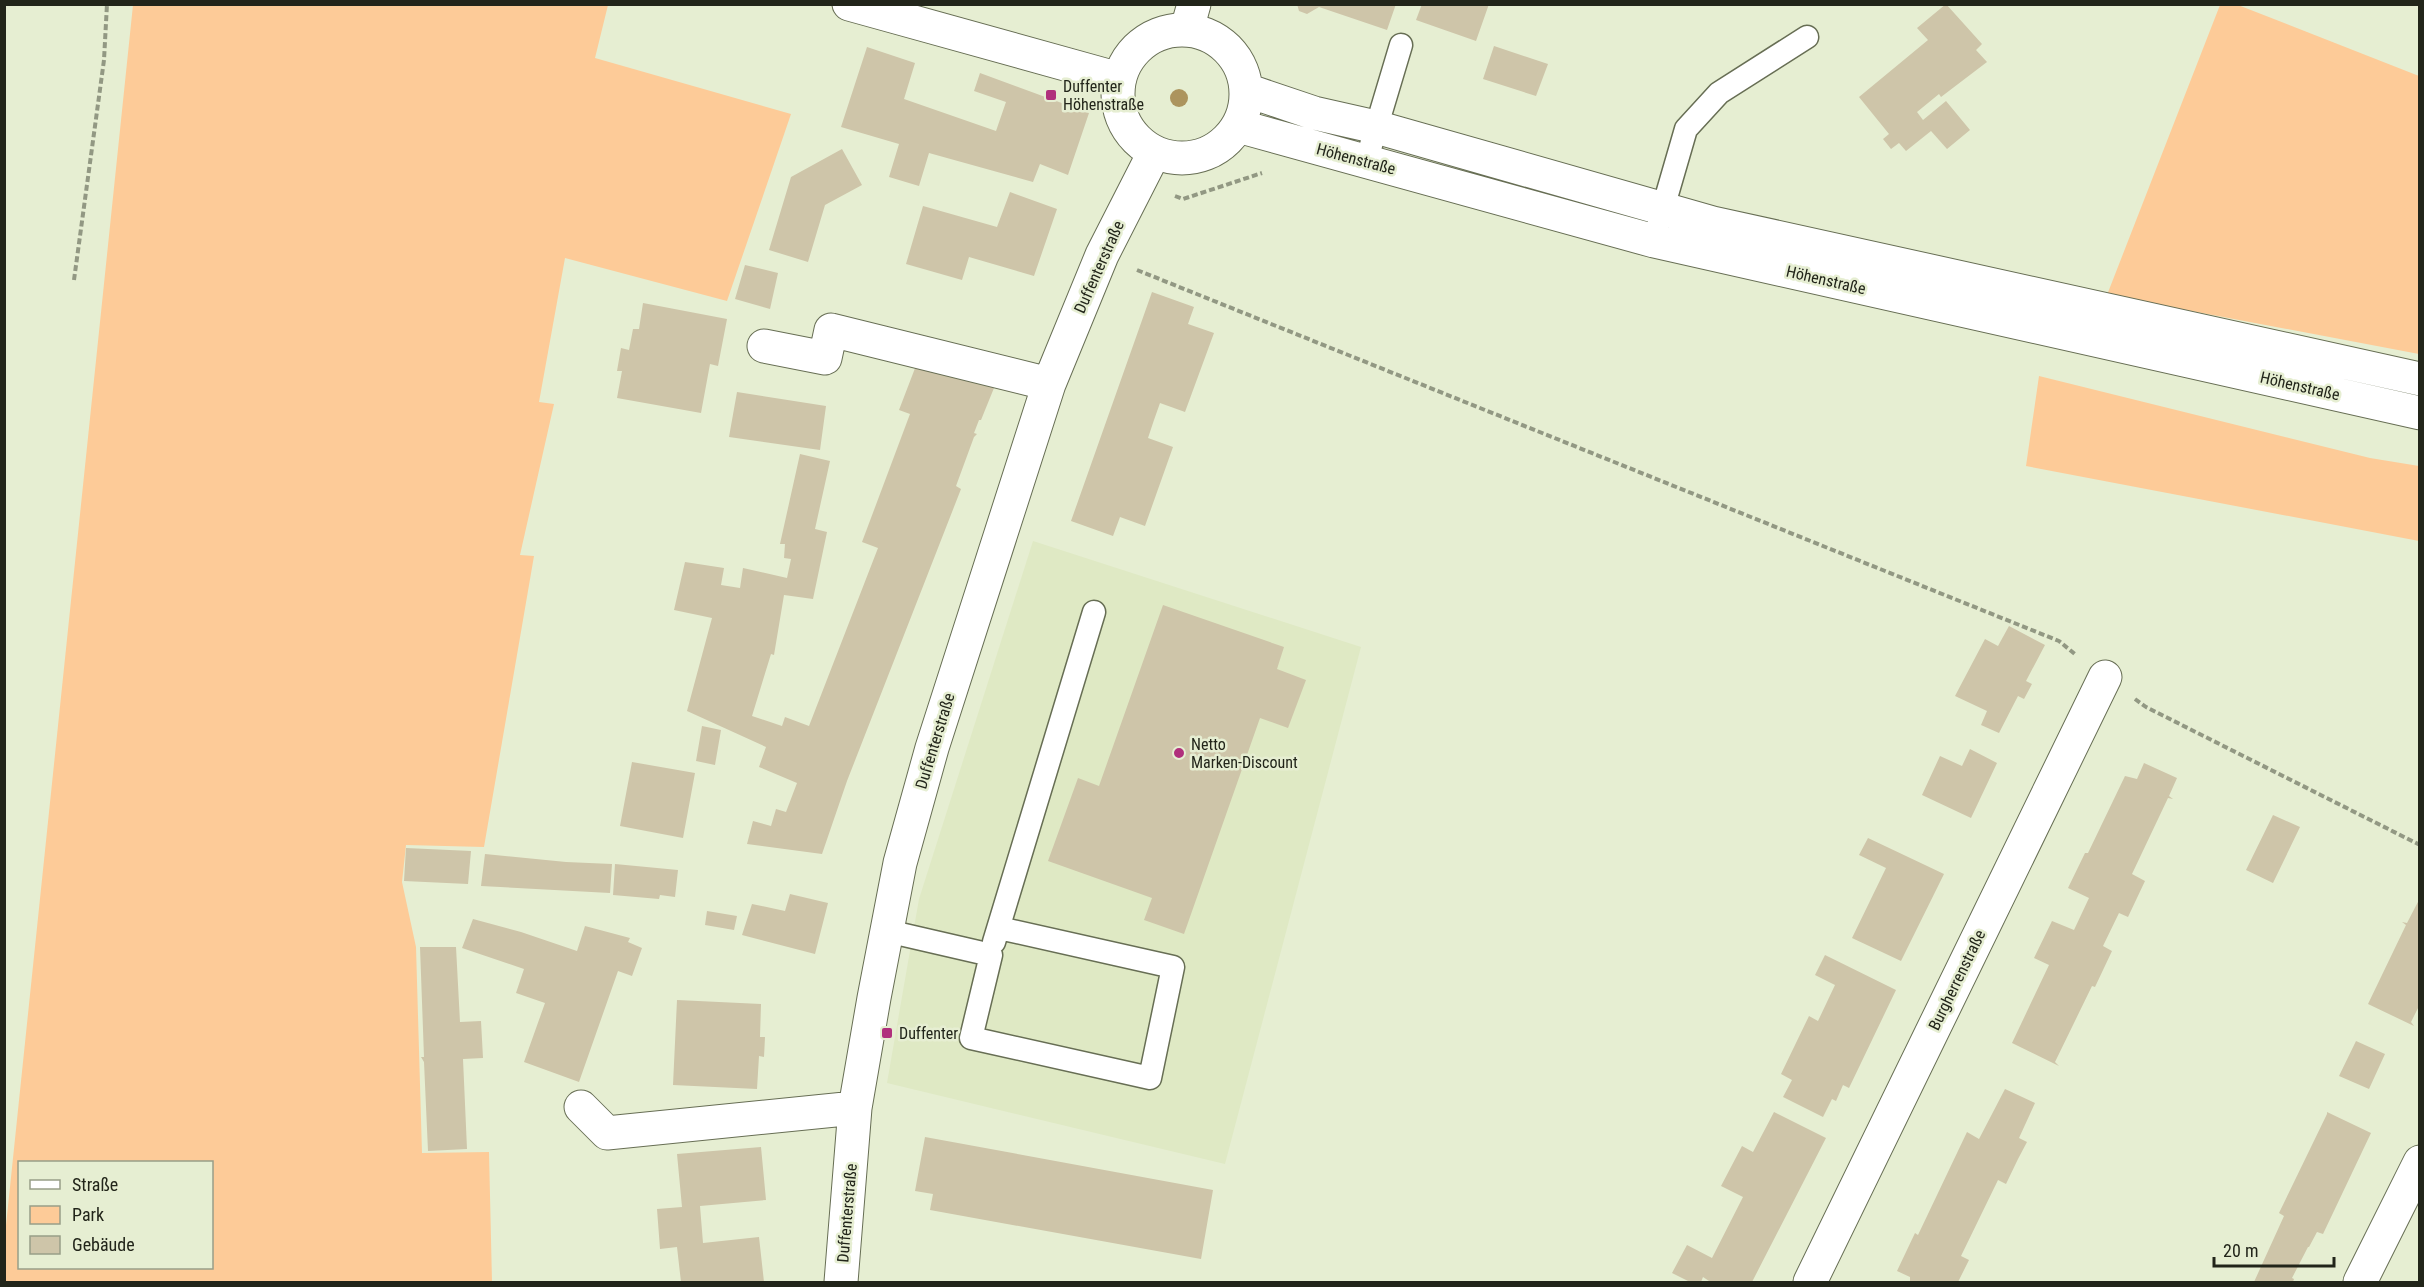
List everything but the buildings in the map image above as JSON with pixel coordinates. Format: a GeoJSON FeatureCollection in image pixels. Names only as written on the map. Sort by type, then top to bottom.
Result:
{"type":"FeatureCollection","features":[{"type":"Feature","properties":{"kind":"street"},"geometry":{"type":"LineString","coordinates":[[849,4],[1119,79]]}},
{"type":"Feature","properties":{"kind":"street"},"geometry":{"type":"LineString","coordinates":[[1191,17],[1209,36],[1228,49],[1241,68],[1246,90],[1238,126],[1226,141],[1210,152],[1192,158],[1172,158],[1154,153],[1131,134],[1118,108],[1119,79],[1128,58],[1144,41],[1191,17]]}},
{"type":"Feature","properties":{"kind":"street","name":"Höhenstraße"},"geometry":{"type":"LineString","coordinates":[[1246,90],[1314,113],[1376,127],[1713,223],[2420,379]]}},
{"type":"Feature","properties":{"kind":"street","name":"Höhenstraße"},"geometry":{"type":"LineString","coordinates":[[1238,126],[1654,242],[2420,413]]}},
{"type":"Feature","properties":{"kind":"street","name":"Duffenterstraße"},"geometry":{"type":"LineString","coordinates":[[841,1282],[855,1108],[900,863],[932,748],[1049,384],[1102,255],[1154,153]]}},
{"type":"Feature","properties":{"kind":"street"},"geometry":{"type":"LineString","coordinates":[[764,346],[825,358],[831,330],[1049,384]]}},
{"type":"Feature","properties":{"kind":"street","name":"Burgherrenstraße"},"geometry":{"type":"LineString","coordinates":[[1810,1282],[2105,678]]}},
{"type":"Feature","properties":{"kind":"street"},"geometry":{"type":"LineString","coordinates":[[581,1107],[607,1134],[855,1108]]}},
{"type":"Feature","properties":{"kind":"street"},"geometry":{"type":"LineString","coordinates":[[2360,1282],[2420,1162]]}},
{"type":"Feature","properties":{"kind":"lane"},"geometry":{"type":"LineString","coordinates":[[1654,242],[1686,129],[1719,93],[1808,37]]}},
{"type":"Feature","properties":{"kind":"lane"},"geometry":{"type":"LineString","coordinates":[[1366,162],[1401,45]]}},
{"type":"Feature","properties":{"kind":"lane"},"geometry":{"type":"LineString","coordinates":[[999,928],[1173,967],[1150,1078],[971,1038],[991,955],[999,928],[1094,612]]}},
{"type":"Feature","properties":{"kind":"lane"},"geometry":{"type":"LineString","coordinates":[[887,930],[991,955]]}},
{"type":"Feature","properties":{"kind":"path"},"geometry":{"type":"LineString","coordinates":[[74,280],[104,60],[107,4]]}},
{"type":"Feature","properties":{"kind":"path"},"geometry":{"type":"LineString","coordinates":[[1102,255],[2059,641],[2105,678],[2146,706],[2420,845]]}},
{"type":"Feature","properties":{"kind":"shaded area"},"geometry":{"type":"Polygon","coordinates":[[[1033,541],[1361,647],[1225,1164],[887,1083],[919,899],[1033,541]]]}},
{"type":"Feature","properties":{"kind":"green space"},"geometry":{"type":"Polygon","coordinates":[[[133,5],[608,5],[595,58],[791,114],[727,301],[565,258],[539,402],[554,404],[520,555],[534,556],[484,847],[406,845],[402,882],[416,947],[422,1153],[489,1152],[492,1282],[5,1282],[5,1235],[133,5]]]}},
{"type":"Feature","properties":{"kind":"green space"},"geometry":{"type":"Polygon","coordinates":[[[2220,5],[2238,5],[2419,76],[2419,354],[2107,295],[2220,5]]]}},
{"type":"Feature","properties":{"kind":"green space"},"geometry":{"type":"Polygon","coordinates":[[[2039,376],[2370,458],[2419,466],[2419,541],[2026,466],[2039,376]]]}},
{"type":"Feature","properties":{"kind":"place","name":"Duffenter Höhenstraße"},"geometry":{"type":"Point","coordinates":[1051,95]}},
{"type":"Feature","properties":{"kind":"place","name":"Netto Marken-Discount"},"geometry":{"type":"Point","coordinates":[1179,753]}},
{"type":"Feature","properties":{"kind":"place","name":"Duffenter"},"geometry":{"type":"Point","coordinates":[887,1033]}}]}
